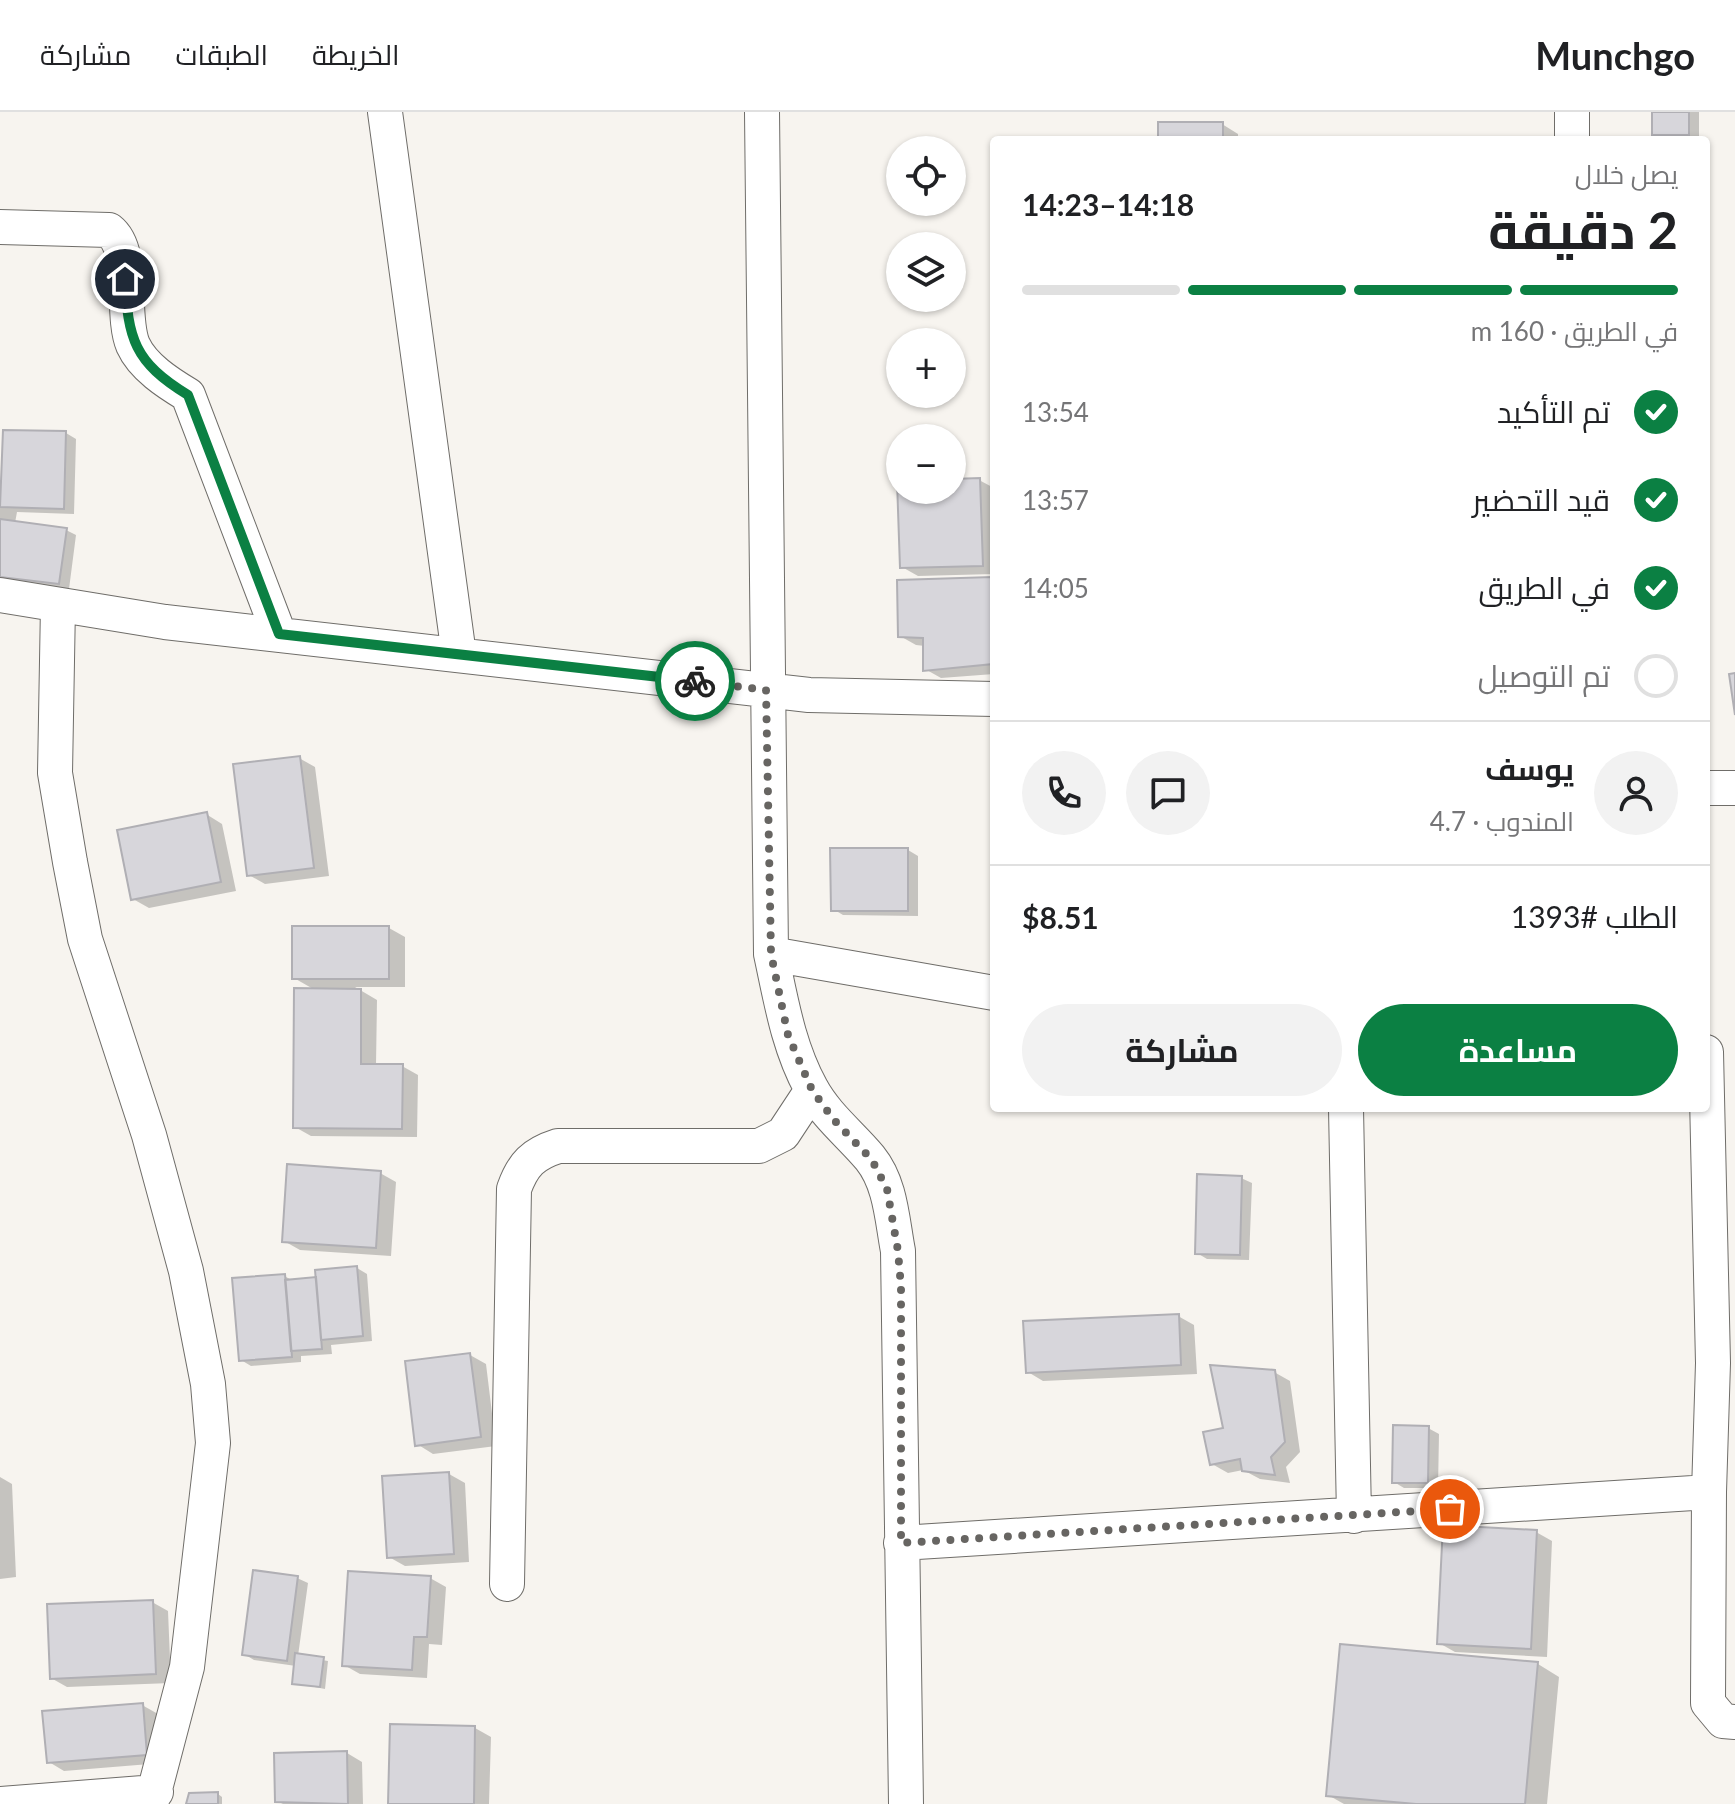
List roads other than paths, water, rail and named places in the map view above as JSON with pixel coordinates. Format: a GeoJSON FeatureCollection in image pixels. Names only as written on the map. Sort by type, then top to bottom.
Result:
{"type":"FeatureCollection","features":[{"type":"Feature","properties":{"kind":"street"},"geometry":{"type":"LineString","coordinates":[[385,112],[459,655]]}},
{"type":"Feature","properties":{"kind":"street"},"geometry":{"type":"LineString","coordinates":[[762,112],[771,954],[788,1035],[812,1090],[834,1120],[872,1160],[887,1189],[901,1287],[901,1543],[906,1804]]}},
{"type":"Feature","properties":{"kind":"street"},"geometry":{"type":"LineString","coordinates":[[1572,112],[1572,136]]}},
{"type":"Feature","properties":{"kind":"street"},"geometry":{"type":"LineString","coordinates":[[0,227],[109,230],[115,235],[123,254],[133,345],[161,379],[188,395],[279,634]]}},
{"type":"Feature","properties":{"kind":"street"},"geometry":{"type":"LineString","coordinates":[[0,595],[279,634],[766,690],[873,699],[990,699]]}},
{"type":"Feature","properties":{"kind":"street"},"geometry":{"type":"LineString","coordinates":[[0,1804],[154,1798],[187,1667],[213,1443],[208,1384],[186,1271],[149,1135],[85,939],[70,862],[55,773],[58,605]]}},
{"type":"Feature","properties":{"kind":"street"},"geometry":{"type":"LineString","coordinates":[[1710,788],[1735,788]]}},
{"type":"Feature","properties":{"kind":"street"},"geometry":{"type":"LineString","coordinates":[[771,954],[990,992]]}},
{"type":"Feature","properties":{"kind":"street"},"geometry":{"type":"LineString","coordinates":[[1710,1052],[1735,1053]]}},
{"type":"Feature","properties":{"kind":"street"},"geometry":{"type":"LineString","coordinates":[[507,1584],[514,1189],[521,1169],[537,1153],[558,1146],[759,1146],[783,1134],[812,1090]]}},
{"type":"Feature","properties":{"kind":"street"},"geometry":{"type":"LineString","coordinates":[[1346,1112],[1354,1516]]}},
{"type":"Feature","properties":{"kind":"street"},"geometry":{"type":"LineString","coordinates":[[1707,1112],[1713,1363],[1708,1703],[1723,1721],[1735,1722]]}},
{"type":"Feature","properties":{"kind":"street"},"geometry":{"type":"LineString","coordinates":[[901,1543],[1709,1492]]}}]}
